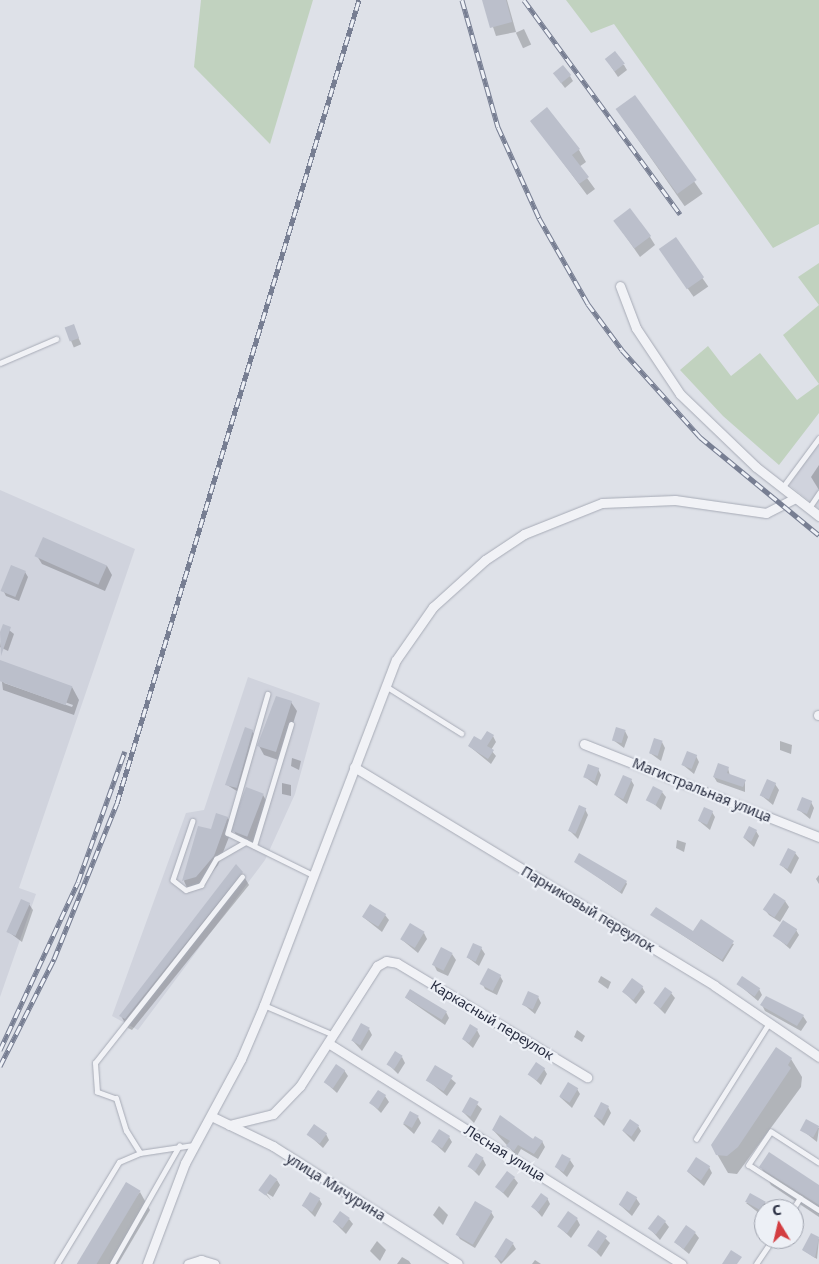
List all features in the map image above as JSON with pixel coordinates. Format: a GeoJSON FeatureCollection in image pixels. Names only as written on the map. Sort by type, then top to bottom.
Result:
{"type":"FeatureCollection","features":[{"type":"Feature","properties":{"kind":"street"},"geometry":{"type":"LineString","coordinates":[[620,286],[636,328],[680,394],[782,488],[819,516]]}},
{"type":"Feature","properties":{"kind":"street"},"geometry":{"type":"LineString","coordinates":[[147,1264],[193,1145],[211,1116],[264,1005],[386,686],[412,633],[433,607],[485,560],[548,523],[602,503],[639,499],[766,513],[795,498]]}},
{"type":"Feature","properties":{"kind":"street","name":"Магистральная улица"},"geometry":{"type":"LineString","coordinates":[[584,744],[819,837]]}},
{"type":"Feature","properties":{"kind":"street","name":"Парниковый переулок"},"geometry":{"type":"LineString","coordinates":[[354,767],[769,1023],[819,1057]]}},
{"type":"Feature","properties":{"kind":"street","name":"Каркасный переулок"},"geometry":{"type":"LineString","coordinates":[[334,1035],[377,966],[397,963],[587,1077]]}},
{"type":"Feature","properties":{"kind":"street"},"geometry":{"type":"LineString","coordinates":[[229,1125],[273,1114],[300,1086],[334,1035]]}},
{"type":"Feature","properties":{"kind":"street","name":"Лесная улица"},"geometry":{"type":"LineString","coordinates":[[328,1043],[682,1264]]}},
{"type":"Feature","properties":{"kind":"street","name":"улица Мичурина"},"geometry":{"type":"LineString","coordinates":[[211,1116],[273,1146],[458,1264]]}},
{"type":"Feature","properties":{"kind":"street"},"geometry":{"type":"LineString","coordinates":[[188,1264],[201,1260],[214,1264]]}},
{"type":"Feature","properties":{"kind":"lane"},"geometry":{"type":"LineString","coordinates":[[0,363],[56,339]]}},
{"type":"Feature","properties":{"kind":"lane"},"geometry":{"type":"LineString","coordinates":[[782,488],[819,438]]}},
{"type":"Feature","properties":{"kind":"lane"},"geometry":{"type":"LineString","coordinates":[[808,508],[819,494]]}},
{"type":"Feature","properties":{"kind":"lane"},"geometry":{"type":"LineString","coordinates":[[386,686],[461,733]]}},
{"type":"Feature","properties":{"kind":"lane"},"geometry":{"type":"LineString","coordinates":[[268,694],[228,833],[313,875]]}},
{"type":"Feature","properties":{"kind":"lane"},"geometry":{"type":"LineString","coordinates":[[254,846],[291,724]]}},
{"type":"Feature","properties":{"kind":"lane"},"geometry":{"type":"LineString","coordinates":[[192,821],[173,880],[186,890],[201,885],[216,859],[246,842]]}},
{"type":"Feature","properties":{"kind":"lane"},"geometry":{"type":"LineString","coordinates":[[140,1153],[126,1131],[116,1099],[98,1092],[95,1063],[242,877]]}},
{"type":"Feature","properties":{"kind":"lane"},"geometry":{"type":"LineString","coordinates":[[264,1005],[334,1035]]}},
{"type":"Feature","properties":{"kind":"lane"},"geometry":{"type":"LineString","coordinates":[[696,1139],[769,1023]]}},
{"type":"Feature","properties":{"kind":"lane"},"geometry":{"type":"LineString","coordinates":[[819,1163],[771,1132],[749,1165],[819,1210]]}},
{"type":"Feature","properties":{"kind":"lane"},"geometry":{"type":"LineString","coordinates":[[57,1264],[110,1172],[140,1153],[193,1145]]}},
{"type":"Feature","properties":{"kind":"lane"},"geometry":{"type":"LineString","coordinates":[[112,1264],[179,1146]]}},
{"type":"Feature","properties":{"kind":"lane"},"geometry":{"type":"LineString","coordinates":[[756,1264],[766,1249]]}},
{"type":"Feature","properties":{"kind":"shaded area"},"geometry":{"type":"Polygon","coordinates":[[[819,443],[819,509],[789,485],[819,443]]]}},
{"type":"Feature","properties":{"kind":"shaded area"},"geometry":{"type":"Polygon","coordinates":[[[0,490],[135,549],[19,888],[36,894],[0,997],[0,490]]]}},
{"type":"Feature","properties":{"kind":"shaded area"},"geometry":{"type":"Polygon","coordinates":[[[248,677],[320,703],[295,794],[265,860],[138,1030],[112,1016],[186,813],[204,810],[248,677]]]}},
{"type":"Feature","properties":{"kind":"green space"},"geometry":{"type":"Polygon","coordinates":[[[201,0],[313,0],[270,144],[194,67],[201,0]]]}},
{"type":"Feature","properties":{"kind":"green space"},"geometry":{"type":"Polygon","coordinates":[[[566,0],[819,0],[819,224],[773,248],[614,24],[591,33],[566,0]]]}},
{"type":"Feature","properties":{"kind":"green space"},"geometry":{"type":"Polygon","coordinates":[[[819,263],[819,305],[798,277],[819,263]]]}},
{"type":"Feature","properties":{"kind":"green space"},"geometry":{"type":"Polygon","coordinates":[[[819,305],[819,384],[783,335],[819,305]]]}},
{"type":"Feature","properties":{"kind":"green space"},"geometry":{"type":"Polygon","coordinates":[[[708,346],[731,376],[760,353],[797,400],[819,384],[819,413],[779,465],[723,416],[680,370],[708,346]]]}},
{"type":"Feature","properties":{"kind":"building"},"geometry":{"type":"Polygon","coordinates":[[[482,0],[506,0],[512,22],[490,28],[482,0]]]}},
{"type":"Feature","properties":{"kind":"building"},"geometry":{"type":"Polygon","coordinates":[[[615,51],[625,64],[615,72],[605,59],[615,51]]]}},
{"type":"Feature","properties":{"kind":"building"},"geometry":{"type":"Polygon","coordinates":[[[563,65],[571,75],[561,83],[553,73],[563,65]]]}},
{"type":"Feature","properties":{"kind":"building"},"geometry":{"type":"Polygon","coordinates":[[[635,95],[697,180],[677,194],[616,109],[635,95]]]}},
{"type":"Feature","properties":{"kind":"building"},"geometry":{"type":"Polygon","coordinates":[[[547,107],[580,149],[572,155],[589,177],[579,184],[530,121],[547,107]]]}},
{"type":"Feature","properties":{"kind":"building"},"geometry":{"type":"Polygon","coordinates":[[[630,208],[651,236],[634,249],[613,221],[630,208]]]}},
{"type":"Feature","properties":{"kind":"building"},"geometry":{"type":"Polygon","coordinates":[[[676,237],[704,277],[687,289],[659,249],[676,237]]]}},
{"type":"Feature","properties":{"kind":"building"},"geometry":{"type":"Polygon","coordinates":[[[74,324],[79,338],[70,342],[65,327],[74,324]]]}},
{"type":"Feature","properties":{"kind":"building"},"geometry":{"type":"Polygon","coordinates":[[[43,537],[107,565],[98,585],[34,556],[43,537]]]}},
{"type":"Feature","properties":{"kind":"building"},"geometry":{"type":"Polygon","coordinates":[[[11,565],[26,571],[15,597],[1,591],[11,565]]]}},
{"type":"Feature","properties":{"kind":"building"},"geometry":{"type":"Polygon","coordinates":[[[3,624],[11,627],[1,656],[0,632],[3,624]]]}},
{"type":"Feature","properties":{"kind":"building"},"geometry":{"type":"Polygon","coordinates":[[[0,660],[72,686],[66,705],[0,681],[0,660]]]}},
{"type":"Feature","properties":{"kind":"building"},"geometry":{"type":"Polygon","coordinates":[[[276,696],[292,701],[276,752],[257,746],[276,696]]]}},
{"type":"Feature","properties":{"kind":"building"},"geometry":{"type":"Polygon","coordinates":[[[245,727],[253,730],[237,788],[225,785],[245,727]]]}},
{"type":"Feature","properties":{"kind":"building"},"geometry":{"type":"Polygon","coordinates":[[[616,727],[626,730],[621,743],[612,740],[616,727]]]}},
{"type":"Feature","properties":{"kind":"building"},"geometry":{"type":"Polygon","coordinates":[[[487,731],[494,735],[487,746],[494,750],[488,759],[468,746],[474,736],[481,740],[487,731]]]}},
{"type":"Feature","properties":{"kind":"building"},"geometry":{"type":"Polygon","coordinates":[[[654,738],[663,741],[658,756],[649,753],[654,738]]]}},
{"type":"Feature","properties":{"kind":"building"},"geometry":{"type":"Polygon","coordinates":[[[687,751],[697,755],[692,769],[681,765],[687,751]]]}},
{"type":"Feature","properties":{"kind":"building"},"geometry":{"type":"Polygon","coordinates":[[[718,763],[729,767],[727,773],[746,780],[743,787],[713,777],[718,763]]]}},
{"type":"Feature","properties":{"kind":"building"},"geometry":{"type":"Polygon","coordinates":[[[588,764],[599,768],[594,781],[583,777],[588,764]]]}},
{"type":"Feature","properties":{"kind":"building"},"geometry":{"type":"Polygon","coordinates":[[[623,775],[632,779],[623,799],[614,795],[623,775]]]}},
{"type":"Feature","properties":{"kind":"building"},"geometry":{"type":"Polygon","coordinates":[[[767,779],[776,783],[769,800],[760,795],[767,779]]]}},
{"type":"Feature","properties":{"kind":"building"},"geometry":{"type":"Polygon","coordinates":[[[653,786],[663,791],[656,805],[646,800],[653,786]]]}},
{"type":"Feature","properties":{"kind":"building"},"geometry":{"type":"Polygon","coordinates":[[[246,787],[264,794],[247,837],[230,830],[246,787]]]}},
{"type":"Feature","properties":{"kind":"building"},"geometry":{"type":"Polygon","coordinates":[[[802,797],[812,801],[807,814],[797,810],[802,797]]]}},
{"type":"Feature","properties":{"kind":"building"},"geometry":{"type":"Polygon","coordinates":[[[579,805],[586,808],[575,834],[568,831],[579,805]]]}},
{"type":"Feature","properties":{"kind":"building"},"geometry":{"type":"Polygon","coordinates":[[[704,807],[713,811],[707,825],[698,821],[704,807]]]}},
{"type":"Feature","properties":{"kind":"building"},"geometry":{"type":"Polygon","coordinates":[[[216,813],[228,817],[214,856],[196,877],[182,881],[198,826],[211,829],[216,813]]]}},
{"type":"Feature","properties":{"kind":"building"},"geometry":{"type":"Polygon","coordinates":[[[749,826],[757,830],[751,842],[743,838],[749,826]]]}},
{"type":"Feature","properties":{"kind":"building"},"geometry":{"type":"Polygon","coordinates":[[[788,848],[796,852],[787,869],[779,865],[788,848]]]}},
{"type":"Feature","properties":{"kind":"building"},"geometry":{"type":"Polygon","coordinates":[[[579,853],[627,881],[620,892],[574,862],[579,853]]]}},
{"type":"Feature","properties":{"kind":"building"},"geometry":{"type":"Polygon","coordinates":[[[236,864],[243,872],[125,1019],[119,1016],[236,864]]]}},
{"type":"Feature","properties":{"kind":"building"},"geometry":{"type":"Polygon","coordinates":[[[774,893],[786,901],[774,917],[763,910],[774,893]]]}},
{"type":"Feature","properties":{"kind":"building"},"geometry":{"type":"Polygon","coordinates":[[[21,899],[30,903],[15,936],[6,932],[21,899]]]}},
{"type":"Feature","properties":{"kind":"building"},"geometry":{"type":"Polygon","coordinates":[[[370,904],[386,914],[378,927],[362,917],[370,904]]]}},
{"type":"Feature","properties":{"kind":"building"},"geometry":{"type":"Polygon","coordinates":[[[656,907],[693,931],[701,919],[734,941],[722,960],[650,915],[656,907]]]}},
{"type":"Feature","properties":{"kind":"building"},"geometry":{"type":"Polygon","coordinates":[[[783,920],[797,929],[787,945],[773,936],[783,920]]]}},
{"type":"Feature","properties":{"kind":"building"},"geometry":{"type":"Polygon","coordinates":[[[410,923],[425,932],[415,948],[400,939],[410,923]]]}},
{"type":"Feature","properties":{"kind":"building"},"geometry":{"type":"Polygon","coordinates":[[[473,943],[482,947],[476,962],[466,958],[473,943]]]}},
{"type":"Feature","properties":{"kind":"building"},"geometry":{"type":"Polygon","coordinates":[[[441,947],[453,953],[444,971],[432,965],[441,947]]]}},
{"type":"Feature","properties":{"kind":"building"},"geometry":{"type":"Polygon","coordinates":[[[488,968],[501,975],[493,991],[480,984],[488,968]]]}},
{"type":"Feature","properties":{"kind":"building"},"geometry":{"type":"Polygon","coordinates":[[[742,976],[760,988],[755,997],[736,984],[742,976]]]}},
{"type":"Feature","properties":{"kind":"building"},"geometry":{"type":"Polygon","coordinates":[[[632,978],[643,986],[633,1000],[622,992],[632,978]]]}},
{"type":"Feature","properties":{"kind":"building"},"geometry":{"type":"Polygon","coordinates":[[[665,987],[672,992],[661,1008],[653,1003],[665,987]]]}},
{"type":"Feature","properties":{"kind":"building"},"geometry":{"type":"Polygon","coordinates":[[[410,989],[447,1011],[442,1020],[405,998],[410,989]]]}},
{"type":"Feature","properties":{"kind":"building"},"geometry":{"type":"Polygon","coordinates":[[[528,991],[539,996],[533,1010],[522,1005],[528,991]]]}},
{"type":"Feature","properties":{"kind":"building"},"geometry":{"type":"Polygon","coordinates":[[[766,996],[804,1015],[797,1026],[760,1005],[766,996]]]}},
{"type":"Feature","properties":{"kind":"building"},"geometry":{"type":"Polygon","coordinates":[[[361,1023],[370,1028],[360,1045],[351,1040],[361,1023]]]}},
{"type":"Feature","properties":{"kind":"building"},"geometry":{"type":"Polygon","coordinates":[[[470,1024],[478,1029],[469,1043],[462,1039],[470,1024]]]}},
{"type":"Feature","properties":{"kind":"building"},"geometry":{"type":"Polygon","coordinates":[[[776,1047],[792,1058],[788,1065],[791,1068],[738,1147],[727,1156],[716,1155],[711,1145],[776,1047]]]}},
{"type":"Feature","properties":{"kind":"building"},"geometry":{"type":"Polygon","coordinates":[[[395,1051],[403,1056],[394,1069],[387,1065],[395,1051]]]}},
{"type":"Feature","properties":{"kind":"building"},"geometry":{"type":"Polygon","coordinates":[[[536,1062],[545,1068],[537,1081],[528,1074],[536,1062]]]}},
{"type":"Feature","properties":{"kind":"building"},"geometry":{"type":"Polygon","coordinates":[[[336,1064],[345,1070],[333,1088],[324,1082],[336,1064]]]}},
{"type":"Feature","properties":{"kind":"building"},"geometry":{"type":"Polygon","coordinates":[[[435,1065],[453,1076],[444,1091],[426,1080],[435,1065]]]}},
{"type":"Feature","properties":{"kind":"building"},"geometry":{"type":"Polygon","coordinates":[[[568,1082],[578,1088],[570,1103],[559,1097],[568,1082]]]}},
{"type":"Feature","properties":{"kind":"building"},"geometry":{"type":"Polygon","coordinates":[[[378,1090],[386,1095],[378,1109],[369,1103],[378,1090]]]}},
{"type":"Feature","properties":{"kind":"building"},"geometry":{"type":"Polygon","coordinates":[[[470,1097],[479,1102],[471,1117],[462,1112],[470,1097]]]}},
{"type":"Feature","properties":{"kind":"building"},"geometry":{"type":"Polygon","coordinates":[[[601,1102],[609,1106],[602,1120],[594,1116],[601,1102]]]}},
{"type":"Feature","properties":{"kind":"building"},"geometry":{"type":"Polygon","coordinates":[[[410,1111],[419,1116],[412,1128],[403,1123],[410,1111]]]}},
{"type":"Feature","properties":{"kind":"building"},"geometry":{"type":"Polygon","coordinates":[[[500,1115],[533,1139],[535,1136],[543,1141],[534,1154],[518,1145],[514,1151],[506,1146],[510,1141],[492,1130],[500,1115]]]}},
{"type":"Feature","properties":{"kind":"building"},"geometry":{"type":"Polygon","coordinates":[[[630,1119],[639,1125],[631,1137],[622,1131],[630,1119]]]}},
{"type":"Feature","properties":{"kind":"building"},"geometry":{"type":"Polygon","coordinates":[[[806,1119],[819,1126],[813,1138],[800,1130],[806,1119]]]}},
{"type":"Feature","properties":{"kind":"building"},"geometry":{"type":"Polygon","coordinates":[[[314,1124],[327,1133],[320,1144],[307,1135],[314,1124]]]}},
{"type":"Feature","properties":{"kind":"building"},"geometry":{"type":"Polygon","coordinates":[[[439,1129],[450,1136],[442,1149],[431,1142],[439,1129]]]}},
{"type":"Feature","properties":{"kind":"building"},"geometry":{"type":"Polygon","coordinates":[[[769,1152],[819,1185],[819,1205],[759,1167],[769,1152]]]}},
{"type":"Feature","properties":{"kind":"building"},"geometry":{"type":"Polygon","coordinates":[[[476,1153],[484,1158],[475,1171],[468,1167],[476,1153]]]}},
{"type":"Feature","properties":{"kind":"building"},"geometry":{"type":"Polygon","coordinates":[[[562,1154],[571,1159],[563,1172],[555,1167],[562,1154]]]}},
{"type":"Feature","properties":{"kind":"building"},"geometry":{"type":"Polygon","coordinates":[[[696,1157],[710,1166],[701,1181],[687,1171],[696,1157]]]}},
{"type":"Feature","properties":{"kind":"building"},"geometry":{"type":"Polygon","coordinates":[[[507,1171],[515,1177],[503,1193],[495,1187],[507,1171]]]}},
{"type":"Feature","properties":{"kind":"building"},"geometry":{"type":"Polygon","coordinates":[[[270,1174],[277,1179],[266,1195],[258,1190],[270,1174]]]}},
{"type":"Feature","properties":{"kind":"building"},"geometry":{"type":"Polygon","coordinates":[[[126,1182],[141,1191],[97,1264],[77,1264],[126,1182]]]}},
{"type":"Feature","properties":{"kind":"building"},"geometry":{"type":"Polygon","coordinates":[[[627,1191],[637,1197],[629,1211],[619,1205],[627,1191]]]}},
{"type":"Feature","properties":{"kind":"building"},"geometry":{"type":"Polygon","coordinates":[[[310,1192],[320,1198],[312,1212],[302,1206],[310,1192]]]}},
{"type":"Feature","properties":{"kind":"building"},"geometry":{"type":"Polygon","coordinates":[[[541,1193],[548,1198],[538,1212],[531,1207],[541,1193]]]}},
{"type":"Feature","properties":{"kind":"building"},"geometry":{"type":"Polygon","coordinates":[[[750,1193],[761,1199],[754,1199],[754,1207],[745,1202],[750,1193]]]}},
{"type":"Feature","properties":{"kind":"building"},"geometry":{"type":"Polygon","coordinates":[[[475,1201],[492,1211],[473,1245],[455,1235],[475,1201]]]}},
{"type":"Feature","properties":{"kind":"building"},"geometry":{"type":"Polygon","coordinates":[[[340,1211],[350,1218],[342,1229],[333,1222],[340,1211]]]}},
{"type":"Feature","properties":{"kind":"building"},"geometry":{"type":"Polygon","coordinates":[[[568,1211],[578,1218],[567,1233],[557,1227],[568,1211]]]}},
{"type":"Feature","properties":{"kind":"building"},"geometry":{"type":"Polygon","coordinates":[[[658,1215],[666,1221],[656,1235],[648,1229],[658,1215]]]}},
{"type":"Feature","properties":{"kind":"building"},"geometry":{"type":"Polygon","coordinates":[[[686,1225],[696,1232],[684,1249],[674,1242],[686,1225]]]}},
{"type":"Feature","properties":{"kind":"building"},"geometry":{"type":"Polygon","coordinates":[[[598,1230],[607,1236],[596,1252],[587,1246],[598,1230]]]}},
{"type":"Feature","properties":{"kind":"building"},"geometry":{"type":"Polygon","coordinates":[[[811,1233],[819,1237],[815,1258],[802,1250],[811,1233]]]}},
{"type":"Feature","properties":{"kind":"building"},"geometry":{"type":"Polygon","coordinates":[[[506,1238],[514,1243],[502,1261],[494,1257],[506,1238]]]}},
{"type":"Feature","properties":{"kind":"building"},"geometry":{"type":"Polygon","coordinates":[[[731,1250],[742,1257],[737,1264],[722,1264],[731,1250]]]}},
{"type":"Feature","properties":{"kind":"railway"},"geometry":{"type":"LineString","coordinates":[[0,1066],[54,959],[117,803],[359,0]]}},
{"type":"Feature","properties":{"kind":"railway"},"geometry":{"type":"LineString","coordinates":[[462,0],[498,127],[539,218],[588,304],[622,350],[700,437],[819,535]]}},
{"type":"Feature","properties":{"kind":"railway"},"geometry":{"type":"LineString","coordinates":[[524,0],[680,214]]}},
{"type":"Feature","properties":{"kind":"railway"},"geometry":{"type":"LineString","coordinates":[[0,1050],[78,882],[125,751]]}}]}
